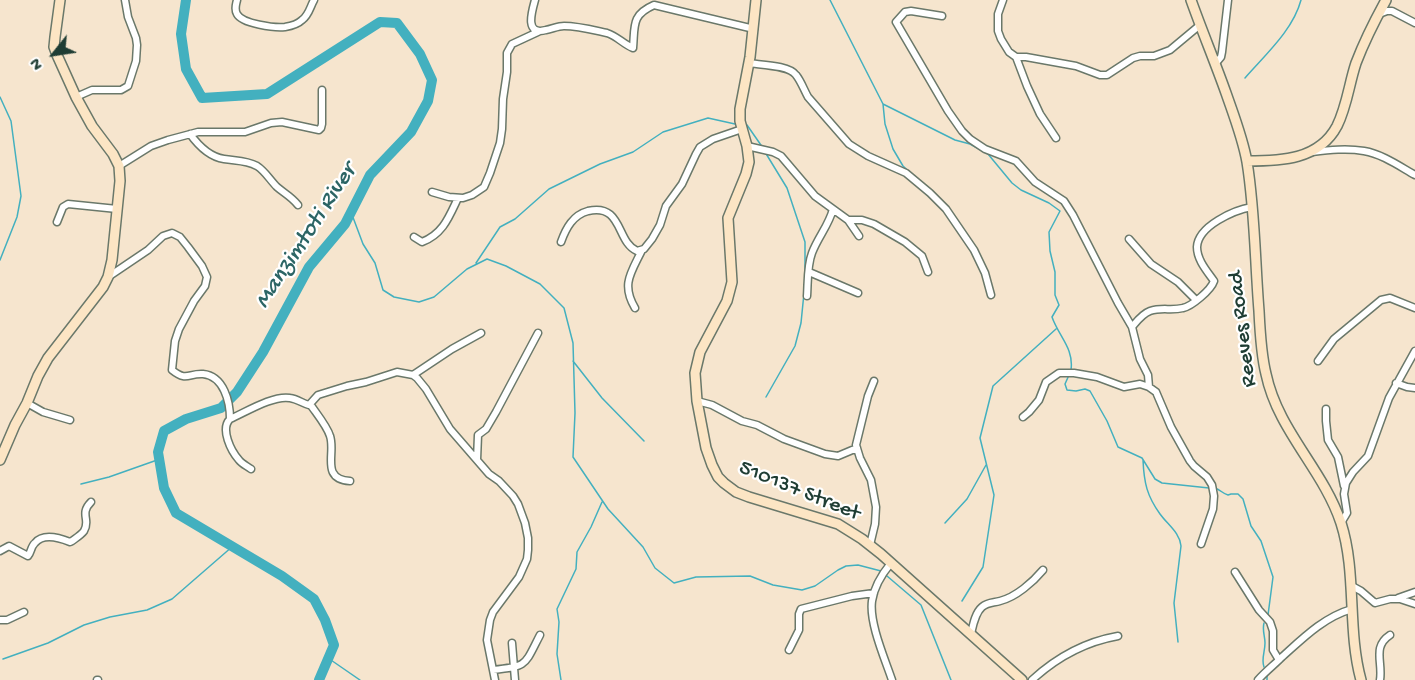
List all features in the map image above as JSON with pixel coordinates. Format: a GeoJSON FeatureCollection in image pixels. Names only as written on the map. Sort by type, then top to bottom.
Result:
{"type":"FeatureCollection","features":[{"type":"Feature","properties":{"kind":"street"},"geometry":{"type":"LineString","coordinates":[[0,460],[48,358],[96,296],[108,277],[112,260],[120,181],[119,166],[92,126],[60,64],[54,46],[60,0]]}},
{"type":"Feature","properties":{"kind":"street"},"geometry":{"type":"LineString","coordinates":[[76,97],[92,90],[124,90],[128,86],[136,61],[137,45],[125,0]]}},
{"type":"Feature","properties":{"kind":"street"},"geometry":{"type":"LineString","coordinates":[[237,0],[235,9],[242,19],[285,27],[305,18],[314,0]]}},
{"type":"Feature","properties":{"kind":"street"},"geometry":{"type":"LineString","coordinates":[[536,0],[531,20],[532,27],[540,31]]}},
{"type":"Feature","properties":{"kind":"street","name":"510137 Street"},"geometry":{"type":"LineString","coordinates":[[756,0],[754,29],[740,109],[749,158],[748,167],[728,218],[732,282],[727,301],[700,352],[695,373],[697,401],[709,457],[715,472],[736,492],[837,524],[870,545],[1022,680]]}},
{"type":"Feature","properties":{"kind":"street"},"geometry":{"type":"LineString","coordinates":[[1003,0],[998,14],[998,31],[1009,52],[1019,57],[1076,66],[1100,75],[1107,75],[1133,58],[1154,56],[1170,50],[1200,25]]}},
{"type":"Feature","properties":{"kind":"street","name":"Reeves Road"},"geometry":{"type":"LineString","coordinates":[[1191,0],[1239,131],[1247,161],[1262,346],[1269,388],[1278,413],[1322,482],[1341,524],[1361,680]]}},
{"type":"Feature","properties":{"kind":"street"},"geometry":{"type":"LineString","coordinates":[[1215,64],[1221,57],[1228,0]]}},
{"type":"Feature","properties":{"kind":"street"},"geometry":{"type":"LineString","coordinates":[[1311,152],[1329,136],[1338,124],[1356,64],[1386,0]]}},
{"type":"Feature","properties":{"kind":"street"},"geometry":{"type":"LineString","coordinates":[[432,192],[458,198],[472,195],[484,187],[500,143],[507,52],[509,47],[517,41],[540,31],[565,26],[613,34],[624,44],[633,48],[636,18],[654,5],[754,29]]}},
{"type":"Feature","properties":{"kind":"street"},"geometry":{"type":"LineString","coordinates":[[942,16],[911,11],[905,12],[896,21],[962,131],[985,149],[1016,161],[1035,182],[1064,201],[1132,327],[1140,359],[1148,375],[1149,387]]}},
{"type":"Feature","properties":{"kind":"street"},"geometry":{"type":"LineString","coordinates":[[1379,15],[1392,11],[1415,23]]}},
{"type":"Feature","properties":{"kind":"street"},"geometry":{"type":"LineString","coordinates":[[1019,57],[1027,86],[1040,114],[1056,138]]}},
{"type":"Feature","properties":{"kind":"street"},"geometry":{"type":"LineString","coordinates":[[748,63],[782,67],[793,71],[808,97],[849,144],[868,156],[906,172],[930,193],[946,210],[974,250],[992,295]]}},
{"type":"Feature","properties":{"kind":"street"},"geometry":{"type":"LineString","coordinates":[[119,166],[151,146],[198,132],[245,132],[271,123],[282,122],[319,130],[322,124],[322,90]]}},
{"type":"Feature","properties":{"kind":"street"},"geometry":{"type":"LineString","coordinates":[[635,308],[629,298],[627,286],[629,278],[642,250],[656,232],[666,206],[682,184],[700,147],[713,139],[742,129]]}},
{"type":"Feature","properties":{"kind":"street"},"geometry":{"type":"LineString","coordinates":[[190,134],[204,149],[216,157],[239,160],[257,166],[298,205]]}},
{"type":"Feature","properties":{"kind":"street"},"geometry":{"type":"LineString","coordinates":[[747,146],[781,156],[809,190],[848,220],[859,236]]}},
{"type":"Feature","properties":{"kind":"street"},"geometry":{"type":"LineString","coordinates":[[1247,161],[1285,159],[1311,152],[1366,151],[1415,175]]}},
{"type":"Feature","properties":{"kind":"street"},"geometry":{"type":"LineString","coordinates":[[414,237],[422,242],[441,230],[448,221],[458,198]]}},
{"type":"Feature","properties":{"kind":"street"},"geometry":{"type":"LineString","coordinates":[[57,222],[63,207],[68,204],[117,209]]}},
{"type":"Feature","properties":{"kind":"street"},"geometry":{"type":"LineString","coordinates":[[1132,327],[1150,311],[1161,308],[1182,309],[1211,288],[1214,283],[1199,256],[1197,244],[1199,239],[1224,217],[1236,210],[1252,207]]}},
{"type":"Feature","properties":{"kind":"street"},"geometry":{"type":"LineString","coordinates":[[807,296],[811,256],[828,225],[832,208]]}},
{"type":"Feature","properties":{"kind":"street"},"geometry":{"type":"LineString","coordinates":[[561,242],[569,225],[580,214],[591,210],[602,211],[617,222],[631,248],[637,252],[642,250]]}},
{"type":"Feature","properties":{"kind":"street"},"geometry":{"type":"LineString","coordinates":[[848,220],[862,220],[874,224],[905,242],[922,256],[928,272]]}},
{"type":"Feature","properties":{"kind":"street"},"geometry":{"type":"LineString","coordinates":[[108,277],[148,250],[165,235],[172,233],[180,237],[202,266],[207,277],[205,286],[179,329],[175,341],[172,369],[185,377],[201,374],[219,381],[229,405],[230,419]]}},
{"type":"Feature","properties":{"kind":"street"},"geometry":{"type":"LineString","coordinates":[[1129,239],[1151,264],[1178,282],[1196,300]]}},
{"type":"Feature","properties":{"kind":"street"},"geometry":{"type":"LineString","coordinates":[[809,272],[858,293]]}},
{"type":"Feature","properties":{"kind":"street"},"geometry":{"type":"LineString","coordinates":[[1318,361],[1334,339],[1381,300],[1390,298],[1415,308]]}},
{"type":"Feature","properties":{"kind":"street"},"geometry":{"type":"LineString","coordinates":[[413,375],[481,333]]}},
{"type":"Feature","properties":{"kind":"street"},"geometry":{"type":"LineString","coordinates":[[477,460],[478,435],[486,429],[496,412],[538,333]]}},
{"type":"Feature","properties":{"kind":"street"},"geometry":{"type":"LineString","coordinates":[[1341,524],[1347,513],[1345,486],[1350,476],[1368,456],[1386,403],[1415,351]]}},
{"type":"Feature","properties":{"kind":"street"},"geometry":{"type":"LineString","coordinates":[[251,469],[242,463],[231,446],[226,426],[230,419],[271,400],[293,398],[306,405],[310,404],[318,395],[397,372],[417,378],[450,429],[489,474],[509,491],[522,514],[528,538],[527,559],[519,577],[493,612],[490,620],[487,640],[495,680]]}},
{"type":"Feature","properties":{"kind":"street"},"geometry":{"type":"LineString","coordinates":[[1023,417],[1039,400],[1046,382],[1059,373],[1097,377],[1124,387],[1140,384],[1149,387],[1156,392],[1171,427],[1190,461],[1212,485],[1213,509],[1201,544]]}},
{"type":"Feature","properties":{"kind":"street"},"geometry":{"type":"LineString","coordinates":[[870,545],[876,507],[871,480],[857,448],[868,396],[874,381]]}},
{"type":"Feature","properties":{"kind":"street"},"geometry":{"type":"LineString","coordinates":[[1396,383],[1415,388]]}},
{"type":"Feature","properties":{"kind":"street"},"geometry":{"type":"LineString","coordinates":[[697,401],[712,405],[742,421],[757,425],[784,439],[825,454],[838,456],[857,448]]}},
{"type":"Feature","properties":{"kind":"street"},"geometry":{"type":"LineString","coordinates":[[27,403],[43,412],[70,420]]}},
{"type":"Feature","properties":{"kind":"street"},"geometry":{"type":"LineString","coordinates":[[310,404],[331,437],[331,465],[334,475],[350,481]]}},
{"type":"Feature","properties":{"kind":"street"},"geometry":{"type":"LineString","coordinates":[[1326,409],[1328,440],[1338,457],[1345,486]]}},
{"type":"Feature","properties":{"kind":"street"},"geometry":{"type":"LineString","coordinates":[[0,551],[9,546],[28,556],[31,554],[34,543],[38,540],[51,537],[70,542],[84,530],[86,522],[84,513],[91,502]]}},
{"type":"Feature","properties":{"kind":"street"},"geometry":{"type":"LineString","coordinates":[[891,563],[883,573],[872,602],[879,642],[892,680]]}},
{"type":"Feature","properties":{"kind":"street"},"geometry":{"type":"LineString","coordinates":[[971,634],[982,607],[1002,601],[1017,593],[1043,570]]}},
{"type":"Feature","properties":{"kind":"street"},"geometry":{"type":"LineString","coordinates":[[1235,572],[1259,610],[1270,622],[1273,631],[1273,650],[1279,660]]}},
{"type":"Feature","properties":{"kind":"street"},"geometry":{"type":"LineString","coordinates":[[1350,585],[1375,603],[1415,592]]}},
{"type":"Feature","properties":{"kind":"street"},"geometry":{"type":"LineString","coordinates":[[789,650],[800,630],[801,609],[874,593]]}},
{"type":"Feature","properties":{"kind":"street"},"geometry":{"type":"LineString","coordinates":[[1395,599],[1415,604]]}},
{"type":"Feature","properties":{"kind":"street"},"geometry":{"type":"LineString","coordinates":[[1258,680],[1300,640],[1322,623],[1336,614],[1352,609]]}},
{"type":"Feature","properties":{"kind":"street"},"geometry":{"type":"LineString","coordinates":[[0,620],[7,620],[24,612]]}},
{"type":"Feature","properties":{"kind":"street"},"geometry":{"type":"LineString","coordinates":[[493,670],[514,668],[527,661],[540,635]]}},
{"type":"Feature","properties":{"kind":"street"},"geometry":{"type":"LineString","coordinates":[[1380,680],[1381,643],[1390,635]]}},
{"type":"Feature","properties":{"kind":"street"},"geometry":{"type":"LineString","coordinates":[[1032,680],[1056,660],[1074,650],[1118,636]]}},
{"type":"Feature","properties":{"kind":"street"},"geometry":{"type":"LineString","coordinates":[[512,643],[515,680]]}},
{"type":"Feature","properties":{"kind":"waterway","name":"Manzimtoti River"},"geometry":{"type":"LineString","coordinates":[[186,0],[181,34],[186,69],[202,98],[267,94],[380,22],[397,23],[420,54],[432,80],[428,101],[411,132],[370,175],[345,224],[309,267],[263,352],[237,392],[221,408],[186,419],[164,431],[158,452],[164,488],[176,513],[282,576],[314,599],[334,645],[319,680]]}},
{"type":"Feature","properties":{"kind":"waterway"},"geometry":{"type":"LineString","coordinates":[[830,0],[883,104],[885,124],[893,149],[903,166],[914,176]]}},
{"type":"Feature","properties":{"kind":"waterway"},"geometry":{"type":"LineString","coordinates":[[1245,78],[1285,32],[1301,0]]}},
{"type":"Feature","properties":{"kind":"waterway"},"geometry":{"type":"LineString","coordinates":[[0,97],[11,121],[21,196],[17,217],[0,260]]}},
{"type":"Feature","properties":{"kind":"waterway"},"geometry":{"type":"LineString","coordinates":[[883,104],[988,154],[1012,183],[1060,211],[1049,232],[1050,251],[1055,272],[1055,295],[1059,305],[1052,317],[1068,349],[1071,370]]}},
{"type":"Feature","properties":{"kind":"waterway"},"geometry":{"type":"LineString","coordinates":[[476,263],[500,227],[515,219],[549,189],[600,164],[633,152],[663,132],[708,118],[735,124]]}},
{"type":"Feature","properties":{"kind":"waterway"},"geometry":{"type":"LineString","coordinates":[[747,125],[763,148]]}},
{"type":"Feature","properties":{"kind":"waterway"},"geometry":{"type":"LineString","coordinates":[[765,152],[787,188],[805,242],[805,282]]}},
{"type":"Feature","properties":{"kind":"waterway"},"geometry":{"type":"LineString","coordinates":[[351,212],[363,244],[375,263],[383,290],[394,297],[419,302],[434,297],[467,269],[487,259],[540,284],[564,308],[573,343],[575,413],[573,457],[608,509],[643,547],[655,568],[674,583],[696,577],[750,576],[773,585],[802,590],[815,586],[846,566],[858,565],[881,571]]}},
{"type":"Feature","properties":{"kind":"waterway"},"geometry":{"type":"LineString","coordinates":[[766,397],[795,346],[801,323],[804,293]]}},
{"type":"Feature","properties":{"kind":"waterway"},"geometry":{"type":"LineString","coordinates":[[962,601],[983,567],[994,495],[980,438],[993,386],[1056,329]]}},
{"type":"Feature","properties":{"kind":"waterway"},"geometry":{"type":"LineString","coordinates":[[573,361],[602,398],[644,441]]}},
{"type":"Feature","properties":{"kind":"waterway"},"geometry":{"type":"LineString","coordinates":[[1069,375],[1065,384],[1067,390],[1090,391],[1118,447],[1142,458],[1155,479],[1162,483],[1209,488]]}},
{"type":"Feature","properties":{"kind":"waterway"},"geometry":{"type":"LineString","coordinates":[[81,484],[160,459]]}},
{"type":"Feature","properties":{"kind":"waterway"},"geometry":{"type":"LineString","coordinates":[[1143,460],[1149,495],[1163,518],[1176,533],[1181,546],[1174,603],[1178,642]]}},
{"type":"Feature","properties":{"kind":"waterway"},"geometry":{"type":"LineString","coordinates":[[945,523],[967,499],[986,465]]}},
{"type":"Feature","properties":{"kind":"waterway"},"geometry":{"type":"LineString","coordinates":[[1215,488],[1228,495],[1238,494],[1243,499],[1251,526],[1261,541],[1273,577],[1268,615]]}},
{"type":"Feature","properties":{"kind":"waterway"},"geometry":{"type":"LineString","coordinates":[[561,680],[557,654],[559,622],[557,609],[576,569],[577,552],[602,502]]}},
{"type":"Feature","properties":{"kind":"waterway"},"geometry":{"type":"LineString","coordinates":[[3,659],[48,643],[84,625],[147,610],[172,599],[233,546]]}},
{"type":"Feature","properties":{"kind":"waterway"},"geometry":{"type":"LineString","coordinates":[[887,576],[921,605],[951,680]]}},
{"type":"Feature","properties":{"kind":"waterway"},"geometry":{"type":"LineString","coordinates":[[1264,623],[1264,667]]}},
{"type":"Feature","properties":{"kind":"waterway"},"geometry":{"type":"LineString","coordinates":[[328,658],[360,680]]}},
{"type":"Feature","properties":{"kind":"waterway"},"geometry":{"type":"LineString","coordinates":[[1267,675],[1267,680]]}}]}
